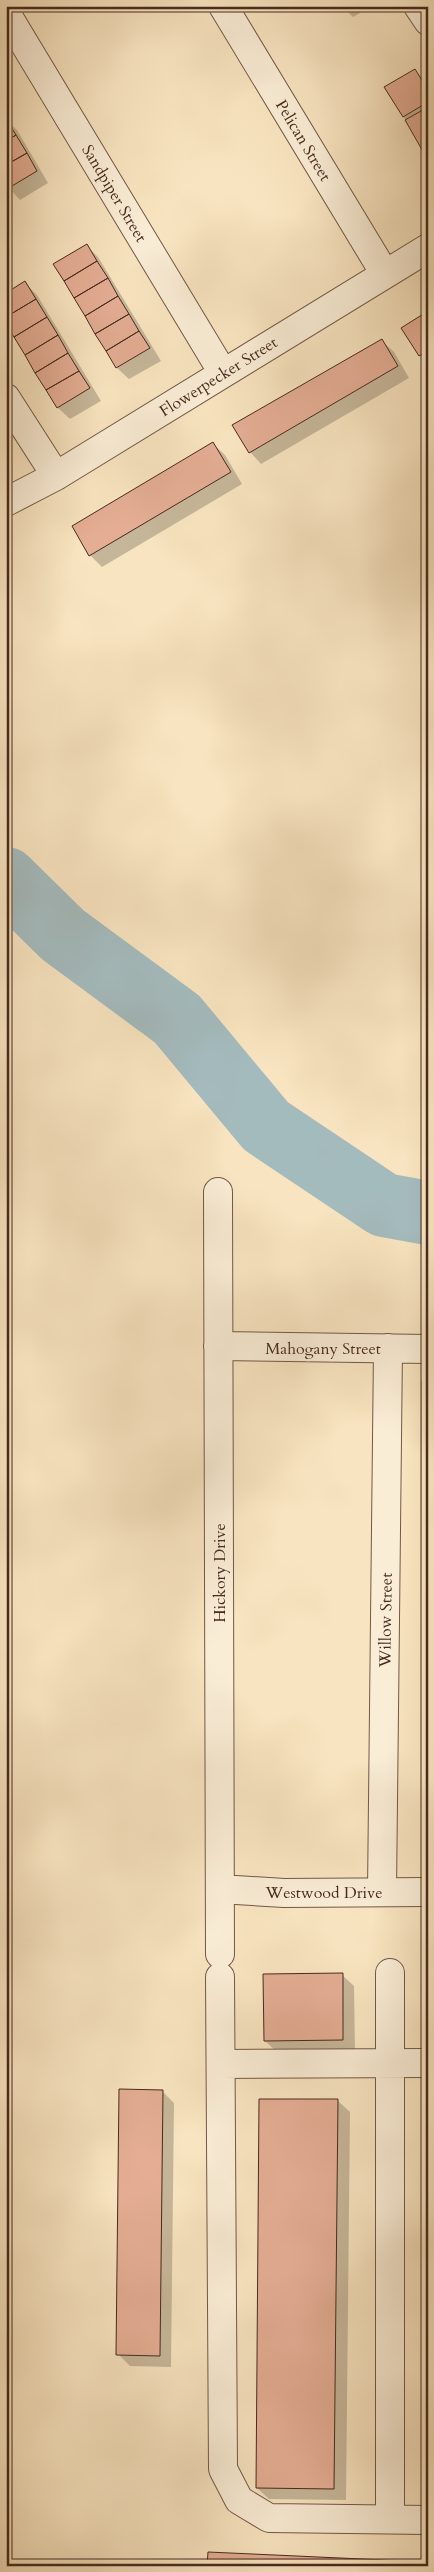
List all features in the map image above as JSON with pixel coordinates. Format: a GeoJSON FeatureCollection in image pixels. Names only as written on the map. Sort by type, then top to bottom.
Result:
{"type":"FeatureCollection","features":[{"type":"Feature","properties":{"kind":"street","name":"Pelican Street"},"geometry":{"type":"LineString","coordinates":[[223,6],[385,274]]}},
{"type":"Feature","properties":{"kind":"street"},"geometry":{"type":"LineString","coordinates":[[418,6],[428,22]]}},
{"type":"Feature","properties":{"kind":"street","name":"Sandpiper Street"},"geometry":{"type":"LineString","coordinates":[[6,13],[223,373]]}},
{"type":"Feature","properties":{"kind":"street","name":"Flowerpecker Street"},"geometry":{"type":"LineString","coordinates":[[6,502],[56,476],[428,248]]}},
{"type":"Feature","properties":{"kind":"street"},"geometry":{"type":"LineString","coordinates":[[6,398],[56,476]]}},
{"type":"Feature","properties":{"kind":"street","name":"Hickory Drive"},"geometry":{"type":"LineString","coordinates":[[218,1192],[223,2469],[239,2500],[269,2518],[428,2520]]}},
{"type":"Feature","properties":{"kind":"street","name":"Mahogany Street"},"geometry":{"type":"LineString","coordinates":[[218,1346],[428,1349]]}},
{"type":"Feature","properties":{"kind":"street","name":"Willow Street"},"geometry":{"type":"LineString","coordinates":[[382,1892],[388,1348]]}},
{"type":"Feature","properties":{"kind":"street","name":"Westwood Drive"},"geometry":{"type":"LineString","coordinates":[[220,1889],[284,1893],[428,1892]]}},
{"type":"Feature","properties":{"kind":"street"},"geometry":{"type":"LineString","coordinates":[[390,1973],[390,2519]]}},
{"type":"Feature","properties":{"kind":"street"},"geometry":{"type":"LineString","coordinates":[[221,2064],[428,2063]]}},
{"type":"Feature","properties":{"kind":"building"},"geometry":{"type":"Polygon","coordinates":[[[415,69],[428,90],[428,102],[403,117],[384,87],[415,69]]]}},
{"type":"Feature","properties":{"kind":"building"},"geometry":{"type":"Polygon","coordinates":[[[428,107],[428,154],[425,155],[405,120],[428,107]]]}},
{"type":"Feature","properties":{"kind":"building"},"geometry":{"type":"Polygon","coordinates":[[[6,119],[16,135],[6,141],[6,119]]]}},
{"type":"Feature","properties":{"kind":"building"},"geometry":{"type":"Polygon","coordinates":[[[16,135],[27,153],[6,165],[6,141],[16,135]]]}},
{"type":"Feature","properties":{"kind":"building"},"geometry":{"type":"Polygon","coordinates":[[[27,153],[37,171],[7,189],[6,165],[27,153]]]}},
{"type":"Feature","properties":{"kind":"building"},"geometry":{"type":"Polygon","coordinates":[[[87,244],[97,261],[64,281],[53,264],[87,244]]]}},
{"type":"Feature","properties":{"kind":"building"},"geometry":{"type":"Polygon","coordinates":[[[97,261],[108,278],[74,298],[64,281],[97,261]]]}},
{"type":"Feature","properties":{"kind":"building"},"geometry":{"type":"Polygon","coordinates":[[[108,278],[118,296],[85,316],[74,298],[108,278]]]}},
{"type":"Feature","properties":{"kind":"building"},"geometry":{"type":"Polygon","coordinates":[[[25,281],[36,299],[6,317],[6,293],[25,281]]]}},
{"type":"Feature","properties":{"kind":"building"},"geometry":{"type":"Polygon","coordinates":[[[118,296],[129,314],[95,334],[85,316],[118,296]]]}},
{"type":"Feature","properties":{"kind":"building"},"geometry":{"type":"Polygon","coordinates":[[[36,299],[47,317],[14,337],[6,325],[6,317],[36,299]]]}},
{"type":"Feature","properties":{"kind":"building"},"geometry":{"type":"Polygon","coordinates":[[[428,311],[428,351],[419,356],[401,328],[428,311]]]}},
{"type":"Feature","properties":{"kind":"building"},"geometry":{"type":"Polygon","coordinates":[[[129,314],[139,331],[106,351],[95,334],[129,314]]]}},
{"type":"Feature","properties":{"kind":"building"},"geometry":{"type":"Polygon","coordinates":[[[47,317],[58,335],[25,355],[14,337],[47,317]]]}},
{"type":"Feature","properties":{"kind":"building"},"geometry":{"type":"Polygon","coordinates":[[[139,331],[150,348],[116,368],[106,351],[139,331]]]}},
{"type":"Feature","properties":{"kind":"building"},"geometry":{"type":"Polygon","coordinates":[[[58,335],[68,353],[35,373],[25,355],[58,335]]]}},
{"type":"Feature","properties":{"kind":"building"},"geometry":{"type":"Polygon","coordinates":[[[382,339],[398,366],[249,453],[232,425],[382,339]]]}},
{"type":"Feature","properties":{"kind":"building"},"geometry":{"type":"Polygon","coordinates":[[[68,353],[79,371],[46,390],[35,373],[68,353]]]}},
{"type":"Feature","properties":{"kind":"building"},"geometry":{"type":"Polygon","coordinates":[[[79,371],[90,388],[57,408],[46,390],[79,371]]]}},
{"type":"Feature","properties":{"kind":"building"},"geometry":{"type":"Polygon","coordinates":[[[213,442],[231,472],[89,556],[72,526],[213,442]]]}},
{"type":"Feature","properties":{"kind":"building"},"geometry":{"type":"Polygon","coordinates":[[[422,1381],[428,1381],[428,1856],[423,1856],[422,1381]]]}},
{"type":"Feature","properties":{"kind":"building"},"geometry":{"type":"Polygon","coordinates":[[[343,1973],[343,2040],[264,2041],[263,1974],[343,1973]]]}},
{"type":"Feature","properties":{"kind":"building"},"geometry":{"type":"Polygon","coordinates":[[[119,2089],[163,2090],[160,2356],[116,2355],[119,2089]]]}},
{"type":"Feature","properties":{"kind":"building"},"geometry":{"type":"Polygon","coordinates":[[[259,2099],[338,2099],[334,2489],[256,2488],[259,2099]]]}},
{"type":"Feature","properties":{"kind":"building"},"geometry":{"type":"Polygon","coordinates":[[[428,2104],[428,2485],[426,2485],[428,2104]]]}},
{"type":"Feature","properties":{"kind":"building"},"geometry":{"type":"Polygon","coordinates":[[[208,2552],[428,2562],[428,2566],[207,2566],[208,2552]]]}},
{"type":"Feature","properties":{"kind":"waterway"},"geometry":{"type":"LineString","coordinates":[[6,879],[63,935],[177,1019],[266,1126],[384,1205],[428,1213]]}}]}
